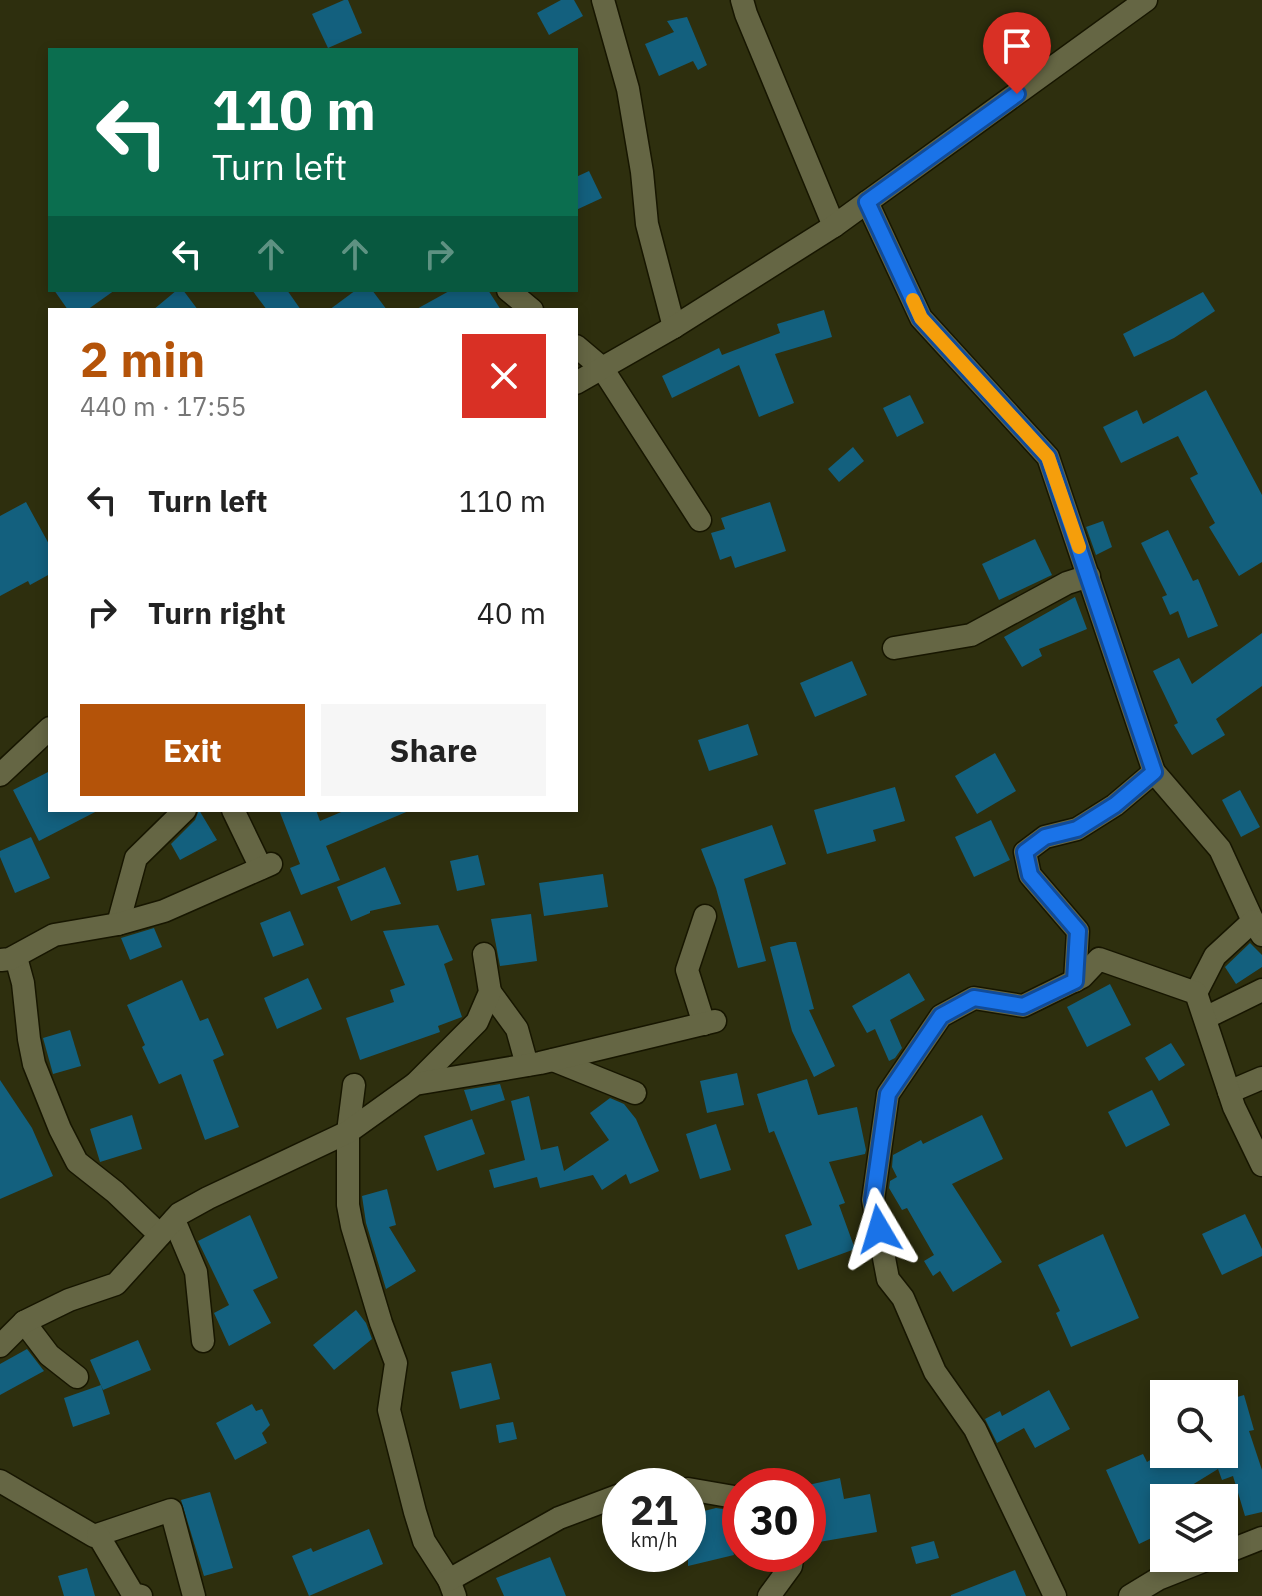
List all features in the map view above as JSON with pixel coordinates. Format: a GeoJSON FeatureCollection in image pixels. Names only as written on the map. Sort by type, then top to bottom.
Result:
{"type":"FeatureCollection","features":[{"type":"Feature","properties":{"kind":"street"},"geometry":{"type":"LineString","coordinates":[[603,0],[628,89],[647,224],[674,327]]}},
{"type":"Feature","properties":{"kind":"street"},"geometry":{"type":"LineString","coordinates":[[742,0],[834,226]]}},
{"type":"Feature","properties":{"kind":"street"},"geometry":{"type":"LineString","coordinates":[[578,382],[674,327],[834,226],[1143,1]]}},
{"type":"Feature","properties":{"kind":"street"},"geometry":{"type":"LineString","coordinates":[[867,202],[921,318],[1048,457],[1154,772],[1220,849],[1257,928],[1215,956],[1196,993],[1229,1092],[1262,1165]]}},
{"type":"Feature","properties":{"kind":"street"},"geometry":{"type":"LineString","coordinates":[[510,292],[530,308]]}},
{"type":"Feature","properties":{"kind":"street"},"geometry":{"type":"LineString","coordinates":[[578,348],[602,368],[700,520]]}},
{"type":"Feature","properties":{"kind":"street"},"geometry":{"type":"LineString","coordinates":[[894,648],[971,635],[1067,583],[1089,576]]}},
{"type":"Feature","properties":{"kind":"street"},"geometry":{"type":"LineString","coordinates":[[0,775],[48,730]]}},
{"type":"Feature","properties":{"kind":"street"},"geometry":{"type":"LineString","coordinates":[[1075,981],[1078,931],[1030,875],[1025,852],[1045,837],[1077,829],[1115,805],[1154,772]]}},
{"type":"Feature","properties":{"kind":"street"},"geometry":{"type":"LineString","coordinates":[[118,924],[136,858],[183,812]]}},
{"type":"Feature","properties":{"kind":"street"},"geometry":{"type":"LineString","coordinates":[[5,960],[54,935],[118,924],[164,911],[266,866],[234,812]]}},
{"type":"Feature","properties":{"kind":"street"},"geometry":{"type":"LineString","coordinates":[[415,1084],[553,1060],[710,1022],[687,970],[705,916]]}},
{"type":"Feature","properties":{"kind":"street"},"geometry":{"type":"LineString","coordinates":[[484,954],[490,992],[517,1029],[527,1065]]}},
{"type":"Feature","properties":{"kind":"street"},"geometry":{"type":"LineString","coordinates":[[1055,1596],[975,1429],[935,1372],[907,1306],[888,1279],[873,1200],[888,1094],[941,1016],[974,998],[1023,1006],[1082,977],[1099,959],[1196,993]]}},
{"type":"Feature","properties":{"kind":"street"},"geometry":{"type":"LineString","coordinates":[[5,960],[17,961],[34,1064],[77,1162],[167,1228],[196,1272],[203,1341]]}},
{"type":"Feature","properties":{"kind":"street"},"geometry":{"type":"LineString","coordinates":[[1205,1018],[1262,990]]}},
{"type":"Feature","properties":{"kind":"street"},"geometry":{"type":"LineString","coordinates":[[0,1346],[24,1322],[69,1300],[116,1284],[167,1228],[208,1198],[348,1132],[415,1084],[477,1022],[490,992]]}},
{"type":"Feature","properties":{"kind":"street"},"geometry":{"type":"LineString","coordinates":[[553,1060],[635,1093]]}},
{"type":"Feature","properties":{"kind":"street"},"geometry":{"type":"LineString","coordinates":[[1229,1092],[1262,1078]]}},
{"type":"Feature","properties":{"kind":"street"},"geometry":{"type":"LineString","coordinates":[[354,1085],[348,1132],[348,1205],[381,1323],[396,1363],[389,1410],[424,1541],[452,1588],[559,1518],[602,1502]]}},
{"type":"Feature","properties":{"kind":"street"},"geometry":{"type":"LineString","coordinates":[[24,1322],[49,1355],[77,1377]]}},
{"type":"Feature","properties":{"kind":"street"},"geometry":{"type":"LineString","coordinates":[[0,1481],[94,1536],[171,1510],[194,1596]]}},
{"type":"Feature","properties":{"kind":"street"},"geometry":{"type":"LineString","coordinates":[[98,1535],[133,1594],[141,1596]]}},
{"type":"Feature","properties":{"kind":"street"},"geometry":{"type":"LineString","coordinates":[[1238,1547],[1262,1538]]}},
{"type":"Feature","properties":{"kind":"street"},"geometry":{"type":"LineString","coordinates":[[769,1596],[787,1572]]}},
{"type":"Feature","properties":{"kind":"street"},"geometry":{"type":"LineString","coordinates":[[1130,1596],[1176,1572]]}},
{"type":"Feature","properties":{"kind":"building"},"geometry":{"type":"Polygon","coordinates":[[[348,0],[362,33],[328,48],[312,14],[348,0]]]}},
{"type":"Feature","properties":{"kind":"building"},"geometry":{"type":"Polygon","coordinates":[[[561,0],[574,0],[583,16],[549,35],[537,13],[561,0]]]}},
{"type":"Feature","properties":{"kind":"building"},"geometry":{"type":"Polygon","coordinates":[[[687,17],[707,65],[698,70],[693,61],[659,76],[645,44],[674,32],[667,21],[687,17]]]}},
{"type":"Feature","properties":{"kind":"building"},"geometry":{"type":"Polygon","coordinates":[[[589,171],[602,198],[578,209],[578,176],[589,171]]]}},
{"type":"Feature","properties":{"kind":"building"},"geometry":{"type":"Polygon","coordinates":[[[55,292],[112,292],[90,308],[67,308],[55,292]]]}},
{"type":"Feature","properties":{"kind":"building"},"geometry":{"type":"Polygon","coordinates":[[[175,292],[184,292],[196,308],[155,308],[175,292]]]}},
{"type":"Feature","properties":{"kind":"building"},"geometry":{"type":"Polygon","coordinates":[[[254,292],[288,292],[300,308],[266,308],[254,292]]]}},
{"type":"Feature","properties":{"kind":"building"},"geometry":{"type":"Polygon","coordinates":[[[353,292],[374,292],[386,308],[332,308],[353,292]]]}},
{"type":"Feature","properties":{"kind":"building"},"geometry":{"type":"Polygon","coordinates":[[[447,292],[489,292],[500,308],[419,308],[447,292]]]}},
{"type":"Feature","properties":{"kind":"building"},"geometry":{"type":"Polygon","coordinates":[[[1203,292],[1215,311],[1174,338],[1134,357],[1123,334],[1203,292]]]}},
{"type":"Feature","properties":{"kind":"building"},"geometry":{"type":"Polygon","coordinates":[[[824,310],[832,337],[775,354],[794,403],[759,417],[739,365],[672,398],[662,376],[719,348],[722,355],[780,333],[777,324],[824,310]]]}},
{"type":"Feature","properties":{"kind":"building"},"geometry":{"type":"Polygon","coordinates":[[[1206,390],[1262,495],[1262,562],[1239,576],[1209,527],[1215,523],[1190,478],[1198,474],[1178,436],[1121,463],[1103,427],[1137,410],[1143,424],[1206,390]]]}},
{"type":"Feature","properties":{"kind":"building"},"geometry":{"type":"Polygon","coordinates":[[[910,395],[924,423],[897,437],[883,408],[910,395]]]}},
{"type":"Feature","properties":{"kind":"building"},"geometry":{"type":"Polygon","coordinates":[[[853,447],[864,461],[839,482],[828,469],[853,447]]]}},
{"type":"Feature","properties":{"kind":"building"},"geometry":{"type":"Polygon","coordinates":[[[26,502],[48,542],[48,575],[30,585],[28,581],[0,596],[0,516],[26,502]]]}},
{"type":"Feature","properties":{"kind":"building"},"geometry":{"type":"Polygon","coordinates":[[[770,502],[786,551],[735,568],[731,556],[720,560],[711,533],[725,529],[721,518],[770,502]]]}},
{"type":"Feature","properties":{"kind":"building"},"geometry":{"type":"Polygon","coordinates":[[[1103,521],[1112,547],[1096,555],[1086,527],[1103,521]]]}},
{"type":"Feature","properties":{"kind":"building"},"geometry":{"type":"Polygon","coordinates":[[[1168,530],[1193,581],[1198,579],[1218,626],[1188,638],[1178,611],[1170,615],[1162,597],[1167,595],[1141,543],[1168,530]]]}},
{"type":"Feature","properties":{"kind":"building"},"geometry":{"type":"Polygon","coordinates":[[[1035,539],[1052,575],[999,600],[982,564],[1035,539]]]}},
{"type":"Feature","properties":{"kind":"building"},"geometry":{"type":"Polygon","coordinates":[[[1075,597],[1087,629],[1039,649],[1042,656],[1022,667],[1004,637],[1075,597]]]}},
{"type":"Feature","properties":{"kind":"building"},"geometry":{"type":"Polygon","coordinates":[[[1262,633],[1262,686],[1216,719],[1225,735],[1192,755],[1174,725],[1178,723],[1153,671],[1179,658],[1192,684],[1262,633]]]}},
{"type":"Feature","properties":{"kind":"building"},"geometry":{"type":"Polygon","coordinates":[[[852,661],[867,695],[815,717],[800,683],[852,661]]]}},
{"type":"Feature","properties":{"kind":"building"},"geometry":{"type":"Polygon","coordinates":[[[748,724],[758,755],[709,771],[698,740],[748,724]]]}},
{"type":"Feature","properties":{"kind":"building"},"geometry":{"type":"Polygon","coordinates":[[[995,753],[1016,791],[977,814],[955,776],[995,753]]]}},
{"type":"Feature","properties":{"kind":"building"},"geometry":{"type":"Polygon","coordinates":[[[48,772],[48,812],[95,812],[39,841],[13,790],[48,772]]]}},
{"type":"Feature","properties":{"kind":"building"},"geometry":{"type":"Polygon","coordinates":[[[895,787],[905,821],[873,830],[876,841],[827,854],[814,810],[895,787]]]}},
{"type":"Feature","properties":{"kind":"building"},"geometry":{"type":"Polygon","coordinates":[[[1240,790],[1260,827],[1241,837],[1222,800],[1240,790]]]}},
{"type":"Feature","properties":{"kind":"building"},"geometry":{"type":"Polygon","coordinates":[[[200,812],[217,840],[180,860],[171,844],[200,812]]]}},
{"type":"Feature","properties":{"kind":"building"},"geometry":{"type":"Polygon","coordinates":[[[280,812],[317,812],[320,821],[341,812],[406,812],[326,846],[340,880],[301,895],[290,868],[300,864],[280,812]]]}},
{"type":"Feature","properties":{"kind":"building"},"geometry":{"type":"Polygon","coordinates":[[[991,820],[1010,860],[974,877],[955,837],[991,820]]]}},
{"type":"Feature","properties":{"kind":"building"},"geometry":{"type":"Polygon","coordinates":[[[772,825],[786,864],[744,879],[766,961],[738,968],[716,888],[701,849],[772,825]]]}},
{"type":"Feature","properties":{"kind":"building"},"geometry":{"type":"Polygon","coordinates":[[[31,837],[50,878],[15,893],[0,851],[31,837]]]}},
{"type":"Feature","properties":{"kind":"building"},"geometry":{"type":"Polygon","coordinates":[[[478,855],[485,885],[457,891],[450,861],[478,855]]]}},
{"type":"Feature","properties":{"kind":"building"},"geometry":{"type":"Polygon","coordinates":[[[385,867],[401,904],[370,911],[351,921],[337,887],[385,867]]]}},
{"type":"Feature","properties":{"kind":"building"},"geometry":{"type":"Polygon","coordinates":[[[603,874],[608,907],[544,916],[539,883],[603,874]]]}},
{"type":"Feature","properties":{"kind":"building"},"geometry":{"type":"Polygon","coordinates":[[[290,911],[304,945],[273,957],[260,923],[290,911]]]}},
{"type":"Feature","properties":{"kind":"building"},"geometry":{"type":"Polygon","coordinates":[[[531,914],[537,961],[500,966],[491,919],[531,914]]]}},
{"type":"Feature","properties":{"kind":"building"},"geometry":{"type":"Polygon","coordinates":[[[438,925],[453,960],[444,964],[462,1017],[438,1026],[440,1032],[360,1060],[346,1018],[394,1002],[390,990],[405,985],[383,931],[438,925]]]}},
{"type":"Feature","properties":{"kind":"building"},"geometry":{"type":"Polygon","coordinates":[[[154,928],[162,947],[130,960],[121,938],[154,928]]]}},
{"type":"Feature","properties":{"kind":"building"},"geometry":{"type":"Polygon","coordinates":[[[796,942],[814,1009],[809,1010],[835,1066],[814,1077],[792,1031],[770,947],[796,942]]]}},
{"type":"Feature","properties":{"kind":"building"},"geometry":{"type":"Polygon","coordinates":[[[1250,943],[1262,955],[1262,967],[1236,984],[1225,967],[1250,943]]]}},
{"type":"Feature","properties":{"kind":"building"},"geometry":{"type":"Polygon","coordinates":[[[909,973],[925,1000],[890,1020],[902,1048],[889,1061],[875,1029],[867,1033],[852,1006],[909,973]]]}},
{"type":"Feature","properties":{"kind":"building"},"geometry":{"type":"Polygon","coordinates":[[[308,978],[322,1009],[277,1029],[264,998],[308,978]]]}},
{"type":"Feature","properties":{"kind":"building"},"geometry":{"type":"Polygon","coordinates":[[[182,980],[200,1021],[208,1018],[224,1055],[213,1060],[239,1127],[205,1140],[181,1074],[159,1084],[127,1005],[182,980]]]}},
{"type":"Feature","properties":{"kind":"building"},"geometry":{"type":"Polygon","coordinates":[[[1110,984],[1131,1025],[1087,1047],[1067,1007],[1110,984]]]}},
{"type":"Feature","properties":{"kind":"building"},"geometry":{"type":"Polygon","coordinates":[[[70,1030],[81,1066],[53,1074],[43,1038],[70,1030]]]}},
{"type":"Feature","properties":{"kind":"building"},"geometry":{"type":"Polygon","coordinates":[[[1171,1043],[1185,1065],[1159,1081],[1145,1058],[1171,1043]]]}},
{"type":"Feature","properties":{"kind":"building"},"geometry":{"type":"Polygon","coordinates":[[[737,1073],[744,1105],[707,1113],[700,1081],[737,1073]]]}},
{"type":"Feature","properties":{"kind":"building"},"geometry":{"type":"Polygon","coordinates":[[[807,1079],[818,1115],[857,1107],[866,1150],[865,1154],[829,1162],[845,1203],[839,1205],[855,1249],[798,1270],[785,1235],[812,1225],[774,1131],[769,1133],[757,1094],[807,1079]]]}},
{"type":"Feature","properties":{"kind":"building"},"geometry":{"type":"Polygon","coordinates":[[[0,1080],[32,1128],[53,1176],[0,1199],[0,1080]]]}},
{"type":"Feature","properties":{"kind":"building"},"geometry":{"type":"Polygon","coordinates":[[[500,1084],[505,1100],[471,1111],[464,1090],[500,1084]]]}},
{"type":"Feature","properties":{"kind":"building"},"geometry":{"type":"Polygon","coordinates":[[[1152,1090],[1170,1125],[1126,1147],[1108,1112],[1152,1090]]]}},
{"type":"Feature","properties":{"kind":"building"},"geometry":{"type":"Polygon","coordinates":[[[529,1096],[541,1150],[558,1146],[564,1171],[609,1140],[590,1113],[610,1098],[624,1104],[636,1119],[659,1171],[630,1184],[626,1174],[602,1190],[593,1175],[540,1188],[537,1177],[494,1188],[489,1170],[525,1160],[511,1101],[529,1096]]]}},
{"type":"Feature","properties":{"kind":"building"},"geometry":{"type":"Polygon","coordinates":[[[132,1115],[142,1149],[100,1162],[90,1129],[132,1115]]]}},
{"type":"Feature","properties":{"kind":"building"},"geometry":{"type":"Polygon","coordinates":[[[982,1115],[1003,1159],[952,1184],[1002,1262],[953,1292],[940,1271],[933,1276],[924,1261],[934,1255],[907,1208],[902,1210],[889,1188],[890,1181],[897,1177],[892,1167],[893,1155],[982,1115]]]}},
{"type":"Feature","properties":{"kind":"building"},"geometry":{"type":"Polygon","coordinates":[[[472,1119],[485,1154],[437,1171],[424,1136],[472,1119]]]}},
{"type":"Feature","properties":{"kind":"building"},"geometry":{"type":"Polygon","coordinates":[[[716,1124],[731,1170],[700,1179],[686,1134],[716,1124]]]}},
{"type":"Feature","properties":{"kind":"building"},"geometry":{"type":"Polygon","coordinates":[[[387,1189],[396,1225],[389,1227],[416,1271],[386,1289],[366,1223],[362,1196],[387,1189]]]}},
{"type":"Feature","properties":{"kind":"building"},"geometry":{"type":"Polygon","coordinates":[[[1245,1214],[1262,1249],[1262,1256],[1222,1275],[1202,1234],[1245,1214]]]}},
{"type":"Feature","properties":{"kind":"building"},"geometry":{"type":"Polygon","coordinates":[[[250,1215],[278,1278],[253,1290],[271,1323],[229,1346],[214,1313],[229,1305],[198,1241],[250,1215]]]}},
{"type":"Feature","properties":{"kind":"building"},"geometry":{"type":"Polygon","coordinates":[[[1103,1234],[1139,1318],[1071,1347],[1056,1313],[1060,1311],[1038,1265],[1103,1234]]]}},
{"type":"Feature","properties":{"kind":"building"},"geometry":{"type":"Polygon","coordinates":[[[356,1310],[366,1323],[372,1339],[334,1370],[313,1345],[356,1310]]]}},
{"type":"Feature","properties":{"kind":"building"},"geometry":{"type":"Polygon","coordinates":[[[138,1340],[151,1370],[103,1390],[90,1360],[138,1340]]]}},
{"type":"Feature","properties":{"kind":"building"},"geometry":{"type":"Polygon","coordinates":[[[27,1349],[44,1371],[0,1395],[0,1364],[27,1349]]]}},
{"type":"Feature","properties":{"kind":"building"},"geometry":{"type":"Polygon","coordinates":[[[491,1363],[500,1399],[460,1409],[451,1372],[491,1363]]]}},
{"type":"Feature","properties":{"kind":"building"},"geometry":{"type":"Polygon","coordinates":[[[101,1385],[110,1414],[73,1427],[64,1398],[101,1385]]]}},
{"type":"Feature","properties":{"kind":"building"},"geometry":{"type":"Polygon","coordinates":[[[1049,1390],[1070,1429],[1035,1448],[1024,1428],[997,1443],[985,1419],[1000,1411],[1002,1416],[1049,1390]]]}},
{"type":"Feature","properties":{"kind":"building"},"geometry":{"type":"Polygon","coordinates":[[[1244,1395],[1254,1430],[1249,1431],[1262,1470],[1262,1512],[1245,1516],[1238,1484],[1233,1476],[1222,1480],[1218,1469],[1194,1484],[1150,1484],[1150,1539],[1139,1544],[1106,1470],[1143,1454],[1147,1462],[1150,1460],[1150,1468],[1238,1468],[1238,1397],[1244,1395]]]}},
{"type":"Feature","properties":{"kind":"building"},"geometry":{"type":"Polygon","coordinates":[[[252,1404],[256,1411],[262,1409],[270,1425],[262,1433],[267,1443],[235,1460],[216,1423],[252,1404]]]}},
{"type":"Feature","properties":{"kind":"building"},"geometry":{"type":"Polygon","coordinates":[[[513,1422],[517,1439],[499,1443],[496,1425],[513,1422]]]}},
{"type":"Feature","properties":{"kind":"building"},"geometry":{"type":"Polygon","coordinates":[[[840,1478],[844,1499],[870,1494],[877,1532],[826,1541],[826,1481],[840,1478]]]}},
{"type":"Feature","properties":{"kind":"building"},"geometry":{"type":"Polygon","coordinates":[[[210,1492],[233,1568],[204,1576],[181,1500],[210,1492]]]}},
{"type":"Feature","properties":{"kind":"building"},"geometry":{"type":"Polygon","coordinates":[[[722,1509],[722,1558],[706,1562],[706,1510],[722,1509]]]}},
{"type":"Feature","properties":{"kind":"building"},"geometry":{"type":"Polygon","coordinates":[[[369,1529],[383,1564],[309,1596],[292,1556],[311,1548],[313,1552],[369,1529]]]}},
{"type":"Feature","properties":{"kind":"building"},"geometry":{"type":"Polygon","coordinates":[[[934,1541],[939,1558],[916,1564],[911,1547],[934,1541]]]}},
{"type":"Feature","properties":{"kind":"building"},"geometry":{"type":"Polygon","coordinates":[[[550,1557],[566,1596],[504,1596],[496,1578],[550,1557]]]}},
{"type":"Feature","properties":{"kind":"building"},"geometry":{"type":"Polygon","coordinates":[[[87,1568],[95,1596],[64,1596],[58,1576],[87,1568]]]}},
{"type":"Feature","properties":{"kind":"building"},"geometry":{"type":"Polygon","coordinates":[[[1015,1570],[1026,1596],[951,1596],[951,1595],[1015,1570]]]}},
{"type":"Feature","properties":{"kind":"slow traffic"},"geometry":{"type":"LineString","coordinates":[[913,300],[921,318],[1048,457],[1079,547]]}},
{"type":"Feature","properties":{"kind":"route"},"geometry":{"type":"LineString","coordinates":[[879,1229],[873,1200],[888,1094],[941,1016],[974,998],[1023,1006],[1075,981],[1078,931],[1030,875],[1025,852],[1045,837],[1077,829],[1115,805],[1154,772],[1048,457],[921,318],[867,202],[1017,94]]}}]}
